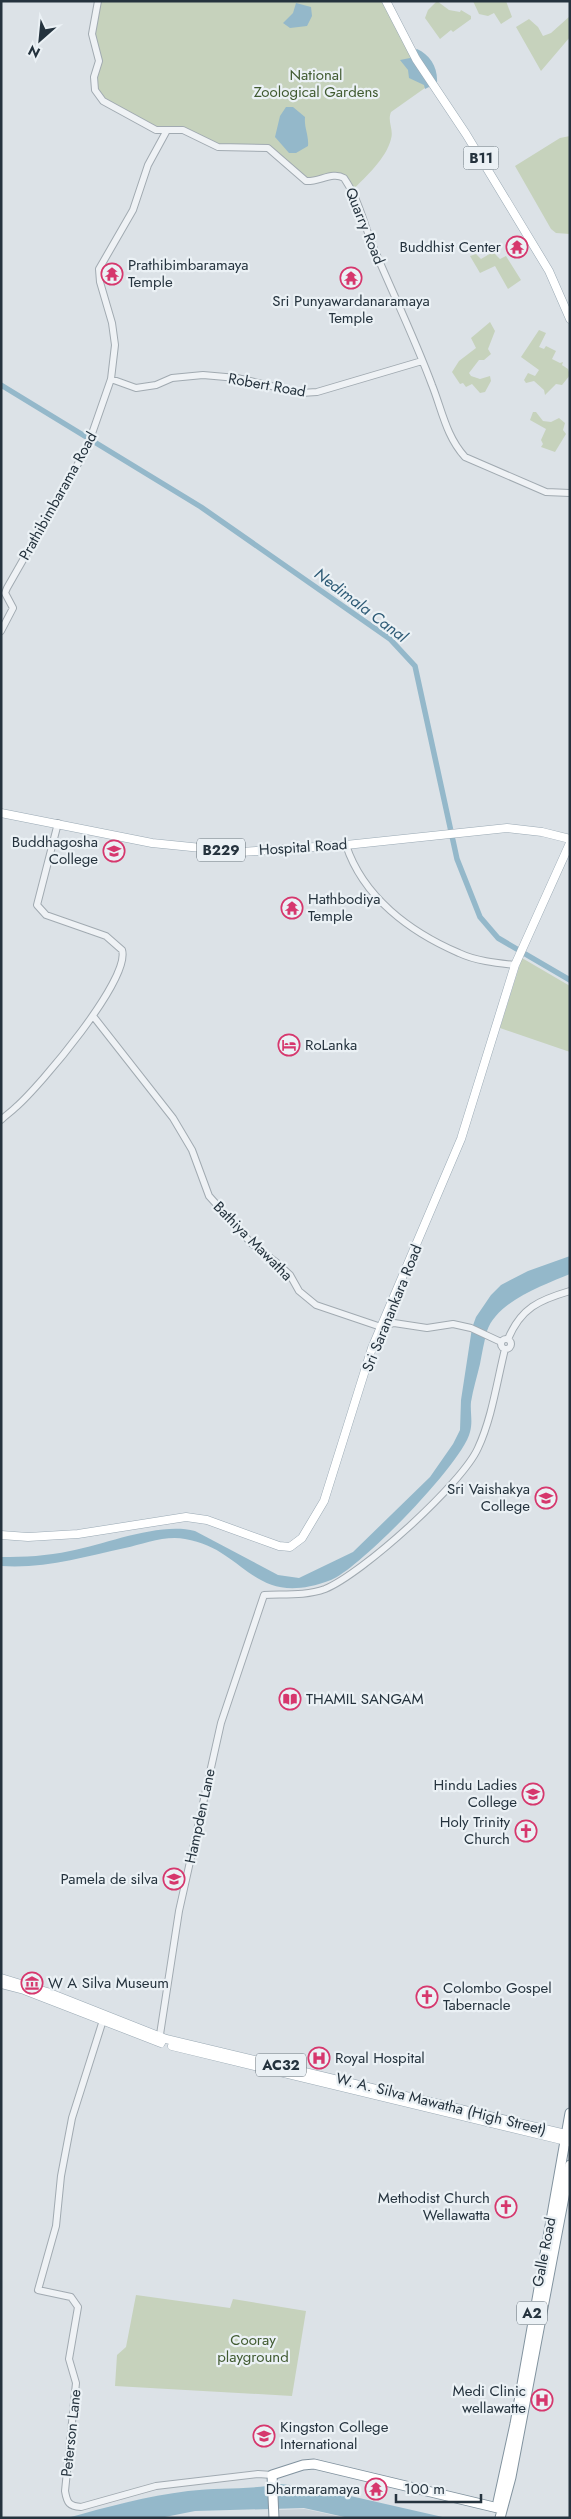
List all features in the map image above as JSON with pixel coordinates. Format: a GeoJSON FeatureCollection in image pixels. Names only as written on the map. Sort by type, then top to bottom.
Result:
{"type":"FeatureCollection","features":[{"type":"Feature","properties":{"kind":"highway","name":"Galle Road"},"geometry":{"type":"LineString","coordinates":[[522,2402],[568,2138],[570,2113]]}},
{"type":"Feature","properties":{"kind":"highway","name":"Galle Road"},"geometry":{"type":"LineString","coordinates":[[501,2514],[498,2502],[522,2402],[570,2165]]}},
{"type":"Feature","properties":{"kind":"highway"},"geometry":{"type":"LineString","coordinates":[[274,2517],[272,2475],[303,2465],[314,2464],[501,2514]]}},
{"type":"Feature","properties":{"kind":"main road","name":"B11"},"geometry":{"type":"LineString","coordinates":[[386,1],[416,59],[466,134],[549,271],[570,319]]}},
{"type":"Feature","properties":{"kind":"main road","name":"Hospital Road"},"geometry":{"type":"LineString","coordinates":[[1,813],[152,843],[242,852],[507,828],[542,832],[570,841]]}},
{"type":"Feature","properties":{"kind":"main road","name":"Sri Saranankara Road"},"geometry":{"type":"LineString","coordinates":[[1,1535],[28,1537],[78,1534],[186,1517],[207,1520],[265,1543],[290,1547],[302,1538],[324,1501],[372,1348],[461,1139],[523,943],[570,841]]}},
{"type":"Feature","properties":{"kind":"main road","name":"W. A. Silva Mawatha (High Street)"},"geometry":{"type":"LineString","coordinates":[[1,1978],[47,1992],[104,2018]]}},
{"type":"Feature","properties":{"kind":"main road","name":"W. A. Silva Mawatha (High Street)"},"geometry":{"type":"LineString","coordinates":[[1,1984],[24,1990],[104,2018],[159,2040],[568,2138]]}},
{"type":"Feature","properties":{"kind":"street","name":"Quarry Road"},"geometry":{"type":"LineString","coordinates":[[98,1],[92,34],[99,61],[94,77],[96,90],[103,101],[156,130],[166,132],[183,130],[218,147],[268,148],[306,181],[334,175],[344,178],[364,215],[374,248],[415,338],[449,434],[465,457],[546,492],[570,493]]}},
{"type":"Feature","properties":{"kind":"street","name":"Prathibimbarama Road"},"geometry":{"type":"LineString","coordinates":[[1,631],[13,608],[5,593],[7,588],[89,444],[111,380],[115,345],[112,323],[100,282],[99,269],[132,210],[148,165],[166,132]]}},
{"type":"Feature","properties":{"kind":"street","name":"Robert Road"},"geometry":{"type":"LineString","coordinates":[[111,380],[136,388],[156,385],[172,378],[203,375],[237,378],[301,393],[317,392],[422,361]]}},
{"type":"Feature","properties":{"kind":"street"},"geometry":{"type":"LineString","coordinates":[[1,1120],[16,1108],[70,1048],[93,1016],[114,980],[123,957],[122,950],[106,936],[46,915],[38,905],[58,823]]}},
{"type":"Feature","properties":{"kind":"street"},"geometry":{"type":"LineString","coordinates":[[346,844],[352,862],[392,913],[423,934],[460,954],[515,965]]}},
{"type":"Feature","properties":{"kind":"street","name":"Bathiya Mawatha"},"geometry":{"type":"LineString","coordinates":[[93,1016],[173,1118],[192,1150],[209,1196],[224,1215],[251,1243],[284,1269],[299,1291],[316,1305],[381,1327]]}},
{"type":"Feature","properties":{"kind":"street"},"geometry":{"type":"LineString","coordinates":[[381,1327],[394,1323],[427,1328],[453,1324],[471,1328],[505,1341],[527,1309],[552,1296],[570,1291]]}},
{"type":"Feature","properties":{"kind":"street","name":"Hampden Lane"},"geometry":{"type":"LineString","coordinates":[[159,2040],[180,1911],[220,1722],[264,1595],[300,1594],[326,1588],[392,1543],[455,1479],[468,1464],[478,1448],[505,1349],[502,1346],[505,1341]]}},
{"type":"Feature","properties":{"kind":"street","name":"Peterson Lane"},"geometry":{"type":"LineString","coordinates":[[104,2018],[72,2118],[61,2176],[56,2226],[38,2290],[71,2297],[78,2307],[69,2359],[76,2382],[65,2491],[67,2502],[71,2506],[81,2507],[156,2486],[258,2474],[272,2475]]}},
{"type":"Feature","properties":{"kind":"shaded area"},"geometry":{"type":"Polygon","coordinates":[[[305,2509],[346,2518],[279,2518],[279,2510],[305,2509]]]}},
{"type":"Feature","properties":{"kind":"green space","name":"National Zoological Gardens"},"geometry":{"type":"Polygon","coordinates":[[[98,1],[386,1],[432,83],[391,112],[392,135],[385,153],[375,167],[353,190],[344,178],[306,181],[268,148],[218,147],[183,130],[166,132],[103,101],[95,90],[99,61],[92,34],[98,1]]]}},
{"type":"Feature","properties":{"kind":"green space"},"geometry":{"type":"Polygon","coordinates":[[[437,1],[449,10],[460,12],[461,10],[471,16],[471,19],[453,32],[451,30],[440,39],[425,18],[428,10],[437,1]]]}},
{"type":"Feature","properties":{"kind":"green space"},"geometry":{"type":"Polygon","coordinates":[[[473,1],[506,1],[512,17],[501,24],[494,13],[488,16],[479,14],[473,1]]]}},
{"type":"Feature","properties":{"kind":"green space"},"geometry":{"type":"Polygon","coordinates":[[[570,16],[570,37],[541,71],[516,27],[529,19],[538,27],[543,36],[551,33],[570,16]]]}},
{"type":"Feature","properties":{"kind":"green space"},"geometry":{"type":"Polygon","coordinates":[[[570,136],[570,234],[556,233],[551,229],[515,166],[560,138],[570,136]]]}},
{"type":"Feature","properties":{"kind":"green space"},"geometry":{"type":"Polygon","coordinates":[[[493,252],[500,259],[506,256],[521,280],[508,289],[495,266],[480,273],[470,256],[476,254],[481,259],[493,252]]]}},
{"type":"Feature","properties":{"kind":"green space"},"geometry":{"type":"Polygon","coordinates":[[[490,322],[495,331],[488,349],[491,354],[484,360],[479,360],[469,373],[471,376],[480,379],[490,376],[491,381],[485,392],[480,393],[472,384],[466,387],[463,383],[460,384],[452,372],[459,361],[476,348],[471,338],[490,322]]]}},
{"type":"Feature","properties":{"kind":"green space"},"geometry":{"type":"Polygon","coordinates":[[[539,330],[546,333],[539,347],[544,349],[546,346],[556,351],[552,359],[560,363],[563,362],[562,365],[568,369],[570,375],[562,385],[556,384],[545,395],[544,390],[534,381],[526,383],[524,380],[528,373],[535,376],[539,370],[521,357],[539,330]]]}},
{"type":"Feature","properties":{"kind":"green space"},"geometry":{"type":"Polygon","coordinates":[[[533,412],[536,412],[543,421],[551,422],[559,418],[565,423],[563,430],[566,434],[555,452],[541,447],[543,444],[541,440],[546,429],[530,420],[533,412]]]}},
{"type":"Feature","properties":{"kind":"green space"},"geometry":{"type":"Polygon","coordinates":[[[522,958],[570,986],[570,1052],[500,1028],[522,958]]]}},
{"type":"Feature","properties":{"kind":"green space","name":"Cooray playground"},"geometry":{"type":"Polygon","coordinates":[[[136,2295],[230,2308],[233,2299],[306,2311],[292,2396],[115,2386],[117,2355],[126,2347],[136,2295]]]}},
{"type":"Feature","properties":{"kind":"water"},"geometry":{"type":"Polygon","coordinates":[[[296,3],[311,7],[312,16],[307,26],[290,28],[283,23],[293,13],[296,3]]]}},
{"type":"Feature","properties":{"kind":"water"},"geometry":{"type":"Polygon","coordinates":[[[417,49],[432,62],[437,77],[437,83],[425,89],[424,85],[409,78],[408,70],[400,60],[410,58],[413,51],[417,49]]]}},
{"type":"Feature","properties":{"kind":"water"},"geometry":{"type":"Polygon","coordinates":[[[286,107],[293,107],[305,117],[308,146],[296,153],[289,153],[275,137],[280,116],[286,107]]]}},
{"type":"Feature","properties":{"kind":"water"},"geometry":{"type":"Polygon","coordinates":[[[570,1256],[570,1274],[522,1295],[492,1320],[487,1331],[472,1397],[470,1432],[463,1447],[449,1467],[431,1489],[386,1536],[364,1556],[331,1580],[305,1587],[284,1588],[266,1583],[206,1545],[178,1538],[155,1540],[48,1564],[1,1566],[1,1557],[61,1553],[165,1529],[195,1531],[278,1575],[299,1578],[353,1552],[430,1477],[453,1444],[460,1430],[461,1400],[472,1328],[476,1317],[491,1295],[501,1285],[528,1271],[570,1256]]]}},
{"type":"Feature","properties":{"kind":"water"},"geometry":{"type":"Polygon","coordinates":[[[280,2484],[311,2487],[447,2518],[349,2518],[304,2508],[195,2511],[160,2518],[67,2518],[127,2502],[173,2493],[280,2484]]]}},
{"type":"Feature","properties":{"kind":"waterway","name":"Nedimala Canal"},"geometry":{"type":"LineString","coordinates":[[1,385],[201,507],[390,639],[415,666],[457,859],[480,917],[498,938],[570,980]]}},
{"type":"Feature","properties":{"kind":"place","name":"Buddhist Center"},"geometry":{"type":"Point","coordinates":[517,247]}},
{"type":"Feature","properties":{"kind":"place","name":"Prathibimbaramaya Temple"},"geometry":{"type":"Point","coordinates":[112,274]}},
{"type":"Feature","properties":{"kind":"place","name":"Sri Punyawardanaramaya Temple"},"geometry":{"type":"Point","coordinates":[351,278]}},
{"type":"Feature","properties":{"kind":"place","name":"Buddhagosha College"},"geometry":{"type":"Point","coordinates":[114,851]}},
{"type":"Feature","properties":{"kind":"place","name":"Hathbodiya Temple"},"geometry":{"type":"Point","coordinates":[292,908]}},
{"type":"Feature","properties":{"kind":"place","name":"RoLanka"},"geometry":{"type":"Point","coordinates":[289,1045]}},
{"type":"Feature","properties":{"kind":"place","name":"Sri Vaishakya College"},"geometry":{"type":"Point","coordinates":[546,1498]}},
{"type":"Feature","properties":{"kind":"place","name":"THAMIL SANGAM"},"geometry":{"type":"Point","coordinates":[290,1699]}},
{"type":"Feature","properties":{"kind":"place","name":"Hindu Ladies College"},"geometry":{"type":"Point","coordinates":[533,1794]}},
{"type":"Feature","properties":{"kind":"place","name":"Holy Trinity Church"},"geometry":{"type":"Point","coordinates":[526,1831]}},
{"type":"Feature","properties":{"kind":"place","name":"Pamela de silva"},"geometry":{"type":"Point","coordinates":[174,1879]}},
{"type":"Feature","properties":{"kind":"place","name":"W A Silva Museum"},"geometry":{"type":"Point","coordinates":[32,1983]}},
{"type":"Feature","properties":{"kind":"place","name":"Colombo Gospel Tabernacle"},"geometry":{"type":"Point","coordinates":[427,1997]}},
{"type":"Feature","properties":{"kind":"place","name":"Royal Hospital"},"geometry":{"type":"Point","coordinates":[319,2058]}},
{"type":"Feature","properties":{"kind":"place","name":"Methodist Church Wellawatta"},"geometry":{"type":"Point","coordinates":[506,2207]}},
{"type":"Feature","properties":{"kind":"place","name":"Medi Clinic wellawatte"},"geometry":{"type":"Point","coordinates":[542,2400]}},
{"type":"Feature","properties":{"kind":"place","name":"Kingston College International"},"geometry":{"type":"Point","coordinates":[264,2436]}},
{"type":"Feature","properties":{"kind":"place","name":"Dharmaramaya"},"geometry":{"type":"Point","coordinates":[376,2489]}}]}
